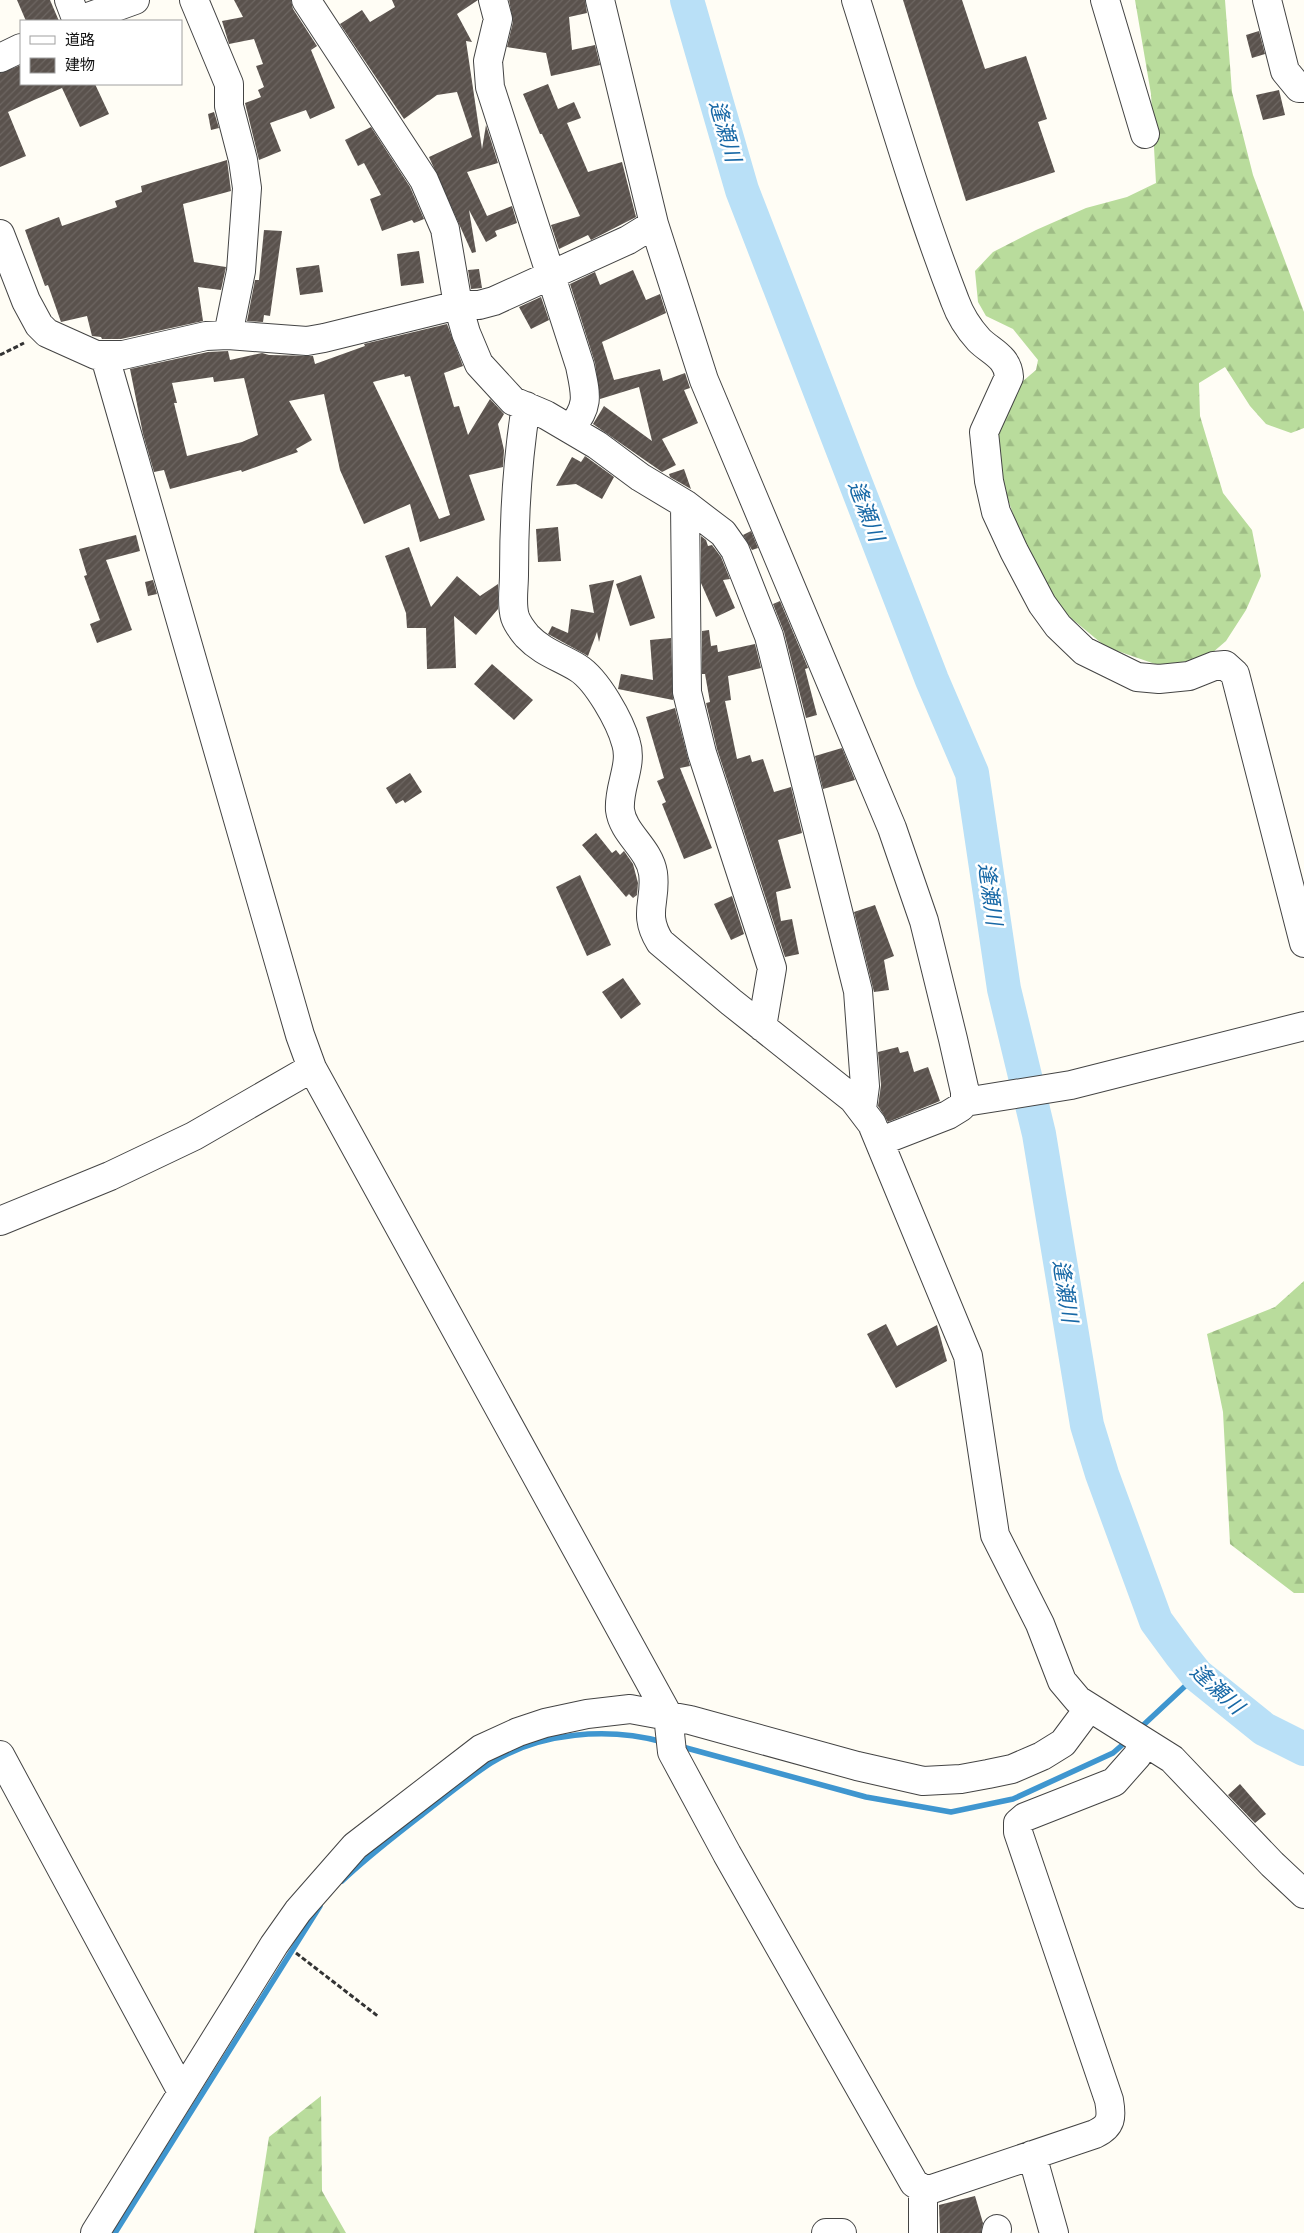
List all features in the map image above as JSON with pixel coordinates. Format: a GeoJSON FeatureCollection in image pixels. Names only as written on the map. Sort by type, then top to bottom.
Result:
{"type":"FeatureCollection","features":[{"type":"Feature","properties":{"kind":"street"},"geometry":{"type":"LineString","coordinates":[[69,0],[77,20]]}},
{"type":"Feature","properties":{"kind":"street"},"geometry":{"type":"LineString","coordinates":[[80,20],[135,0]]}},
{"type":"Feature","properties":{"kind":"street"},"geometry":{"type":"LineString","coordinates":[[194,0],[229,84],[229,106],[243,160],[247,188],[241,271],[228,335]]}},
{"type":"Feature","properties":{"kind":"street"},"geometry":{"type":"LineString","coordinates":[[306,0],[424,180],[445,229],[458,305],[466,333],[479,364],[502,391],[513,400],[570,429],[685,504],[723,533],[735,550],[769,636],[858,991],[865,1086],[862,1109]]}},
{"type":"Feature","properties":{"kind":"street"},"geometry":{"type":"LineString","coordinates":[[493,0],[497,25],[487,73],[580,366],[586,394],[584,410],[570,429]]}},
{"type":"Feature","properties":{"kind":"street"},"geometry":{"type":"LineString","coordinates":[[600,0],[654,224],[704,380],[793,588],[857,748],[892,828],[924,921],[954,1039],[972,1100]]}},
{"type":"Feature","properties":{"kind":"street"},"geometry":{"type":"LineString","coordinates":[[856,0],[906,160],[958,311],[981,341],[1001,357],[1008,371],[1009,377],[984,432],[989,481],[996,512],[1014,551],[1042,604],[1058,626],[1084,651],[1137,677],[1159,679],[1189,676],[1214,666],[1225,665],[1235,674],[1304,943]]}},
{"type":"Feature","properties":{"kind":"street"},"geometry":{"type":"LineString","coordinates":[[1105,0],[1145,134]]}},
{"type":"Feature","properties":{"kind":"street"},"geometry":{"type":"LineString","coordinates":[[1267,0],[1285,71],[1298,88],[1304,88]]}},
{"type":"Feature","properties":{"kind":"street"},"geometry":{"type":"LineString","coordinates":[[0,58],[20,48]]}},
{"type":"Feature","properties":{"kind":"street"},"geometry":{"type":"LineString","coordinates":[[0,234],[26,301],[39,325],[47,333],[105,356],[123,355],[206,336],[228,335],[307,341],[458,305],[479,305],[494,301],[628,240],[654,224]]}},
{"type":"Feature","properties":{"kind":"street"},"geometry":{"type":"LineString","coordinates":[[105,356],[300,1034],[312,1068],[670,1732],[727,1854],[914,2183],[923,2189],[932,2189],[1107,2127],[1112,2113],[1109,2100],[1018,1832],[1018,1823],[1025,1817],[1114,1782],[1137,1756],[1142,1740]]}},
{"type":"Feature","properties":{"kind":"street"},"geometry":{"type":"LineString","coordinates":[[526,406],[520,435],[514,540],[515,617],[523,631],[541,649],[576,666],[593,681],[621,729],[628,752],[620,799],[622,818],[649,861],[653,884],[650,919],[656,936],[667,948],[862,1109],[881,1141],[968,1356],[995,1535],[1040,1624],[1062,1681],[1078,1700],[1089,1708],[1172,1759],[1272,1864],[1304,1894]]}},
{"type":"Feature","properties":{"kind":"street"},"geometry":{"type":"LineString","coordinates":[[685,504],[687,692],[702,753],[772,968],[762,1027]]}},
{"type":"Feature","properties":{"kind":"street"},"geometry":{"type":"LineString","coordinates":[[758,605],[793,588]]}},
{"type":"Feature","properties":{"kind":"street"},"geometry":{"type":"LineString","coordinates":[[881,1141],[948,1115],[972,1100],[1051,1089],[1304,1026]]}},
{"type":"Feature","properties":{"kind":"street"},"geometry":{"type":"LineString","coordinates":[[0,1221],[110,1176],[194,1136],[312,1068]]}},
{"type":"Feature","properties":{"kind":"street"},"geometry":{"type":"LineString","coordinates":[[95,2233],[182,2092],[298,1911],[355,1846],[481,1750],[518,1732],[587,1714],[630,1709],[670,1732],[857,1766],[923,1781],[961,1779],[1012,1769],[1042,1756],[1063,1743],[1089,1708]]}},
{"type":"Feature","properties":{"kind":"street"},"geometry":{"type":"LineString","coordinates":[[0,1755],[182,2092]]}},
{"type":"Feature","properties":{"kind":"street"},"geometry":{"type":"LineString","coordinates":[[1032,2155],[1054,2233]]}},
{"type":"Feature","properties":{"kind":"street"},"geometry":{"type":"LineString","coordinates":[[923,2189],[923,2233]]}},
{"type":"Feature","properties":{"kind":"street"},"geometry":{"type":"LineString","coordinates":[[826,2233],[842,2233]]}},
{"type":"Feature","properties":{"kind":"path"},"geometry":{"type":"LineString","coordinates":[[301,1957],[379,2018]]}},
{"type":"Feature","properties":{"kind":"green space"},"geometry":{"type":"Polygon","coordinates":[[[1135,0],[1225,0],[1232,92],[1253,175],[1304,312],[1304,428],[1291,433],[1266,424],[1250,406],[1225,367],[1199,383],[1200,416],[1223,493],[1252,530],[1261,576],[1246,610],[1226,641],[1205,659],[1158,665],[1106,647],[1060,609],[1023,542],[1006,494],[999,454],[998,419],[1009,393],[1036,370],[1038,360],[1013,329],[986,316],[978,302],[975,271],[993,252],[1036,230],[1086,208],[1127,197],[1156,183],[1151,94],[1135,0]]]}},
{"type":"Feature","properties":{"kind":"green space"},"geometry":{"type":"Polygon","coordinates":[[[1304,1281],[1304,1593],[1294,1593],[1230,1544],[1223,1412],[1207,1334],[1275,1307],[1304,1281]]]}},
{"type":"Feature","properties":{"kind":"green space"},"geometry":{"type":"Polygon","coordinates":[[[321,2096],[322,2191],[346,2233],[254,2233],[269,2137],[321,2096]]]}},
{"type":"Feature","properties":{"kind":"building"},"geometry":{"type":"Polygon","coordinates":[[[17,0],[50,0],[59,20],[26,20],[17,0]]]}},
{"type":"Feature","properties":{"kind":"building"},"geometry":{"type":"Polygon","coordinates":[[[234,0],[291,0],[293,9],[317,46],[311,50],[335,108],[310,119],[306,110],[270,123],[281,151],[259,160],[245,103],[261,97],[258,90],[264,87],[256,66],[263,64],[254,39],[229,44],[222,21],[243,17],[234,0]]]}},
{"type":"Feature","properties":{"kind":"building"},"geometry":{"type":"Polygon","coordinates":[[[392,0],[478,0],[457,14],[472,42],[466,41],[482,149],[486,125],[498,163],[467,172],[487,216],[512,206],[517,223],[495,231],[497,236],[486,242],[469,210],[476,252],[472,253],[429,157],[472,137],[457,92],[437,95],[404,119],[340,24],[362,10],[370,22],[395,7],[392,0]]]}},
{"type":"Feature","properties":{"kind":"building"},"geometry":{"type":"Polygon","coordinates":[[[509,0],[585,0],[587,13],[569,17],[572,50],[595,45],[600,65],[551,76],[546,53],[507,47],[513,22],[509,0]]]}},
{"type":"Feature","properties":{"kind":"building"},"geometry":{"type":"Polygon","coordinates":[[[903,0],[962,0],[985,69],[1026,56],[1047,119],[1038,122],[1055,172],[966,201],[903,0]]]}},
{"type":"Feature","properties":{"kind":"building"},"geometry":{"type":"Polygon","coordinates":[[[1259,31],[1265,54],[1252,58],[1246,35],[1259,31]]]}},
{"type":"Feature","properties":{"kind":"building"},"geometry":{"type":"Polygon","coordinates":[[[20,65],[20,85],[95,85],[109,114],[80,127],[62,88],[8,112],[26,156],[0,167],[0,73],[20,65]]]}},
{"type":"Feature","properties":{"kind":"building"},"geometry":{"type":"Polygon","coordinates":[[[548,84],[558,109],[574,102],[581,118],[567,123],[588,172],[622,162],[636,217],[591,240],[588,235],[559,249],[551,225],[580,216],[542,134],[540,134],[523,94],[548,84]]]}},
{"type":"Feature","properties":{"kind":"building"},"geometry":{"type":"Polygon","coordinates":[[[1279,90],[1285,115],[1263,120],[1256,95],[1279,90]]]}},
{"type":"Feature","properties":{"kind":"building"},"geometry":{"type":"Polygon","coordinates":[[[214,112],[219,128],[211,130],[208,114],[214,112]]]}},
{"type":"Feature","properties":{"kind":"building"},"geometry":{"type":"Polygon","coordinates":[[[371,127],[410,187],[424,219],[414,223],[412,220],[382,231],[370,199],[381,195],[364,163],[358,166],[345,140],[371,127]]]}},
{"type":"Feature","properties":{"kind":"building"},"geometry":{"type":"Polygon","coordinates":[[[227,160],[231,191],[183,204],[194,262],[226,267],[221,290],[198,287],[203,321],[121,339],[102,339],[101,337],[92,336],[87,316],[61,322],[48,285],[45,286],[25,230],[59,217],[62,226],[117,207],[115,201],[142,192],[141,186],[227,160]]]}},
{"type":"Feature","properties":{"kind":"building"},"geometry":{"type":"Polygon","coordinates":[[[264,230],[282,231],[270,316],[264,315],[263,322],[247,321],[255,280],[259,280],[264,230]]]}},
{"type":"Feature","properties":{"kind":"building"},"geometry":{"type":"Polygon","coordinates":[[[419,251],[424,283],[401,286],[397,254],[419,251]]]}},
{"type":"Feature","properties":{"kind":"building"},"geometry":{"type":"Polygon","coordinates":[[[319,265],[323,292],[300,295],[296,268],[319,265]]]}},
{"type":"Feature","properties":{"kind":"building"},"geometry":{"type":"Polygon","coordinates":[[[479,269],[482,288],[471,289],[468,270],[479,269]]]}},
{"type":"Feature","properties":{"kind":"building"},"geometry":{"type":"Polygon","coordinates":[[[633,270],[646,300],[660,294],[666,313],[602,342],[614,380],[660,369],[663,381],[685,373],[690,388],[684,390],[698,423],[662,439],[676,465],[662,472],[593,424],[604,406],[652,441],[639,387],[600,399],[595,363],[570,284],[595,272],[600,285],[633,270]]]}},
{"type":"Feature","properties":{"kind":"building"},"geometry":{"type":"Polygon","coordinates":[[[541,297],[549,320],[531,329],[519,307],[541,297]]]}},
{"type":"Feature","properties":{"kind":"building"},"geometry":{"type":"Polygon","coordinates":[[[447,324],[463,366],[444,373],[454,407],[459,406],[468,435],[490,399],[504,414],[498,424],[504,450],[503,467],[469,475],[485,520],[420,542],[410,504],[364,524],[340,470],[324,394],[289,401],[312,440],[296,449],[298,452],[242,472],[241,470],[170,489],[164,470],[154,472],[143,434],[130,369],[208,352],[228,351],[230,360],[262,353],[269,355],[313,356],[315,364],[365,346],[364,344],[447,324]],[[404,374],[373,382],[439,519],[450,515],[410,376],[405,377],[404,374]],[[213,377],[172,383],[177,403],[174,403],[187,456],[242,442],[258,435],[244,378],[214,382],[213,377]]]}},
{"type":"Feature","properties":{"kind":"building"},"geometry":{"type":"Polygon","coordinates":[[[585,456],[614,477],[602,499],[576,484],[556,486],[572,457],[581,462],[585,456]]]}},
{"type":"Feature","properties":{"kind":"building"},"geometry":{"type":"Polygon","coordinates":[[[684,469],[691,489],[670,477],[669,474],[684,469]]]}},
{"type":"Feature","properties":{"kind":"building"},"geometry":{"type":"Polygon","coordinates":[[[558,527],[561,561],[538,562],[536,529],[558,527]]]}},
{"type":"Feature","properties":{"kind":"building"},"geometry":{"type":"Polygon","coordinates":[[[751,531],[758,548],[752,550],[743,535],[751,531]]]}},
{"type":"Feature","properties":{"kind":"building"},"geometry":{"type":"Polygon","coordinates":[[[136,535],[140,551],[106,560],[132,630],[97,643],[90,624],[100,620],[84,576],[87,575],[79,549],[136,535]]]}},
{"type":"Feature","properties":{"kind":"building"},"geometry":{"type":"Polygon","coordinates":[[[701,536],[706,540],[708,546],[712,545],[721,557],[730,579],[723,580],[735,608],[716,617],[701,583],[701,536]]]}},
{"type":"Feature","properties":{"kind":"building"},"geometry":{"type":"Polygon","coordinates":[[[409,547],[431,607],[457,576],[480,596],[498,584],[498,609],[476,635],[454,616],[456,668],[427,669],[426,628],[407,628],[406,613],[385,556],[409,547]]]}},
{"type":"Feature","properties":{"kind":"building"},"geometry":{"type":"Polygon","coordinates":[[[641,575],[655,618],[630,626],[616,584],[641,575]]]}},
{"type":"Feature","properties":{"kind":"building"},"geometry":{"type":"Polygon","coordinates":[[[153,580],[157,594],[148,596],[145,582],[153,580]]]}},
{"type":"Feature","properties":{"kind":"building"},"geometry":{"type":"Polygon","coordinates":[[[614,580],[599,642],[597,632],[588,656],[548,634],[552,626],[568,633],[571,609],[594,613],[589,585],[614,580]]]}},
{"type":"Feature","properties":{"kind":"building"},"geometry":{"type":"Polygon","coordinates":[[[780,601],[808,668],[805,669],[817,715],[806,718],[784,632],[773,604],[780,601]]]}},
{"type":"Feature","properties":{"kind":"building"},"geometry":{"type":"Polygon","coordinates":[[[709,630],[711,646],[717,645],[718,652],[755,644],[761,668],[728,676],[731,700],[725,701],[737,759],[750,755],[752,762],[763,759],[774,792],[791,787],[802,833],[778,840],[791,888],[776,892],[781,921],[792,919],[799,954],[785,957],[717,749],[706,703],[710,702],[705,674],[702,674],[702,631],[709,630]]]}},
{"type":"Feature","properties":{"kind":"building"},"geometry":{"type":"Polygon","coordinates":[[[671,638],[673,700],[618,689],[621,674],[653,680],[650,640],[671,638]]]}},
{"type":"Feature","properties":{"kind":"building"},"geometry":{"type":"Polygon","coordinates":[[[492,664],[533,700],[514,720],[474,684],[492,664]]]}},
{"type":"Feature","properties":{"kind":"building"},"geometry":{"type":"Polygon","coordinates":[[[675,708],[690,766],[680,768],[712,848],[684,859],[662,804],[666,802],[657,781],[664,778],[646,717],[675,708]]]}},
{"type":"Feature","properties":{"kind":"building"},"geometry":{"type":"Polygon","coordinates":[[[842,748],[855,780],[823,789],[815,756],[842,748]]]}},
{"type":"Feature","properties":{"kind":"building"},"geometry":{"type":"Polygon","coordinates":[[[410,773],[422,792],[405,803],[403,800],[396,804],[386,788],[410,773]]]}},
{"type":"Feature","properties":{"kind":"building"},"geometry":{"type":"Polygon","coordinates":[[[596,833],[612,853],[616,850],[620,855],[624,851],[633,864],[638,883],[637,895],[633,898],[629,894],[626,897],[582,845],[596,833]]]}},
{"type":"Feature","properties":{"kind":"building"},"geometry":{"type":"Polygon","coordinates":[[[580,875],[611,945],[587,956],[556,887],[580,875]]]}},
{"type":"Feature","properties":{"kind":"building"},"geometry":{"type":"Polygon","coordinates":[[[732,896],[744,934],[731,940],[714,904],[732,896]]]}},
{"type":"Feature","properties":{"kind":"building"},"geometry":{"type":"Polygon","coordinates":[[[875,905],[894,956],[884,960],[889,990],[874,992],[854,912],[875,905]]]}},
{"type":"Feature","properties":{"kind":"building"},"geometry":{"type":"Polygon","coordinates":[[[623,978],[641,1004],[621,1019],[602,992],[623,978]]]}},
{"type":"Feature","properties":{"kind":"building"},"geometry":{"type":"Polygon","coordinates":[[[898,1047],[900,1053],[908,1051],[914,1072],[928,1067],[940,1101],[888,1122],[878,1106],[881,1085],[878,1052],[898,1047]]]}},
{"type":"Feature","properties":{"kind":"building"},"geometry":{"type":"Polygon","coordinates":[[[886,1324],[897,1346],[937,1325],[947,1361],[896,1388],[867,1334],[886,1324]]]}},
{"type":"Feature","properties":{"kind":"building"},"geometry":{"type":"Polygon","coordinates":[[[1240,1784],[1266,1814],[1255,1823],[1228,1795],[1240,1784]]]}},
{"type":"Feature","properties":{"kind":"building"},"geometry":{"type":"Polygon","coordinates":[[[975,2196],[983,2223],[981,2233],[940,2233],[939,2205],[975,2196]]]}},
{"type":"Feature","properties":{"kind":"waterway","name":"逢瀬川"},"geometry":{"type":"LineString","coordinates":[[687,0],[742,190],[932,680],[972,773],[1004,989],[1039,1134],[1087,1425],[1102,1474],[1156,1621],[1197,1675],[1264,1729],[1304,1749]]}},
{"type":"Feature","properties":{"kind":"waterway"},"geometry":{"type":"LineString","coordinates":[[1138,1730],[1197,1675]]}},
{"type":"Feature","properties":{"kind":"waterway"},"geometry":{"type":"LineString","coordinates":[[342,1881],[382,1846],[457,1787],[491,1763],[510,1753],[552,1739],[575,1735],[620,1735],[642,1737],[663,1742]]}},
{"type":"Feature","properties":{"kind":"waterway"},"geometry":{"type":"LineString","coordinates":[[679,1746],[866,1797],[951,1812],[1013,1799],[1113,1753],[1128,1740]]}},
{"type":"Feature","properties":{"kind":"waterway"},"geometry":{"type":"LineString","coordinates":[[115,2233],[320,1906]]}}]}
